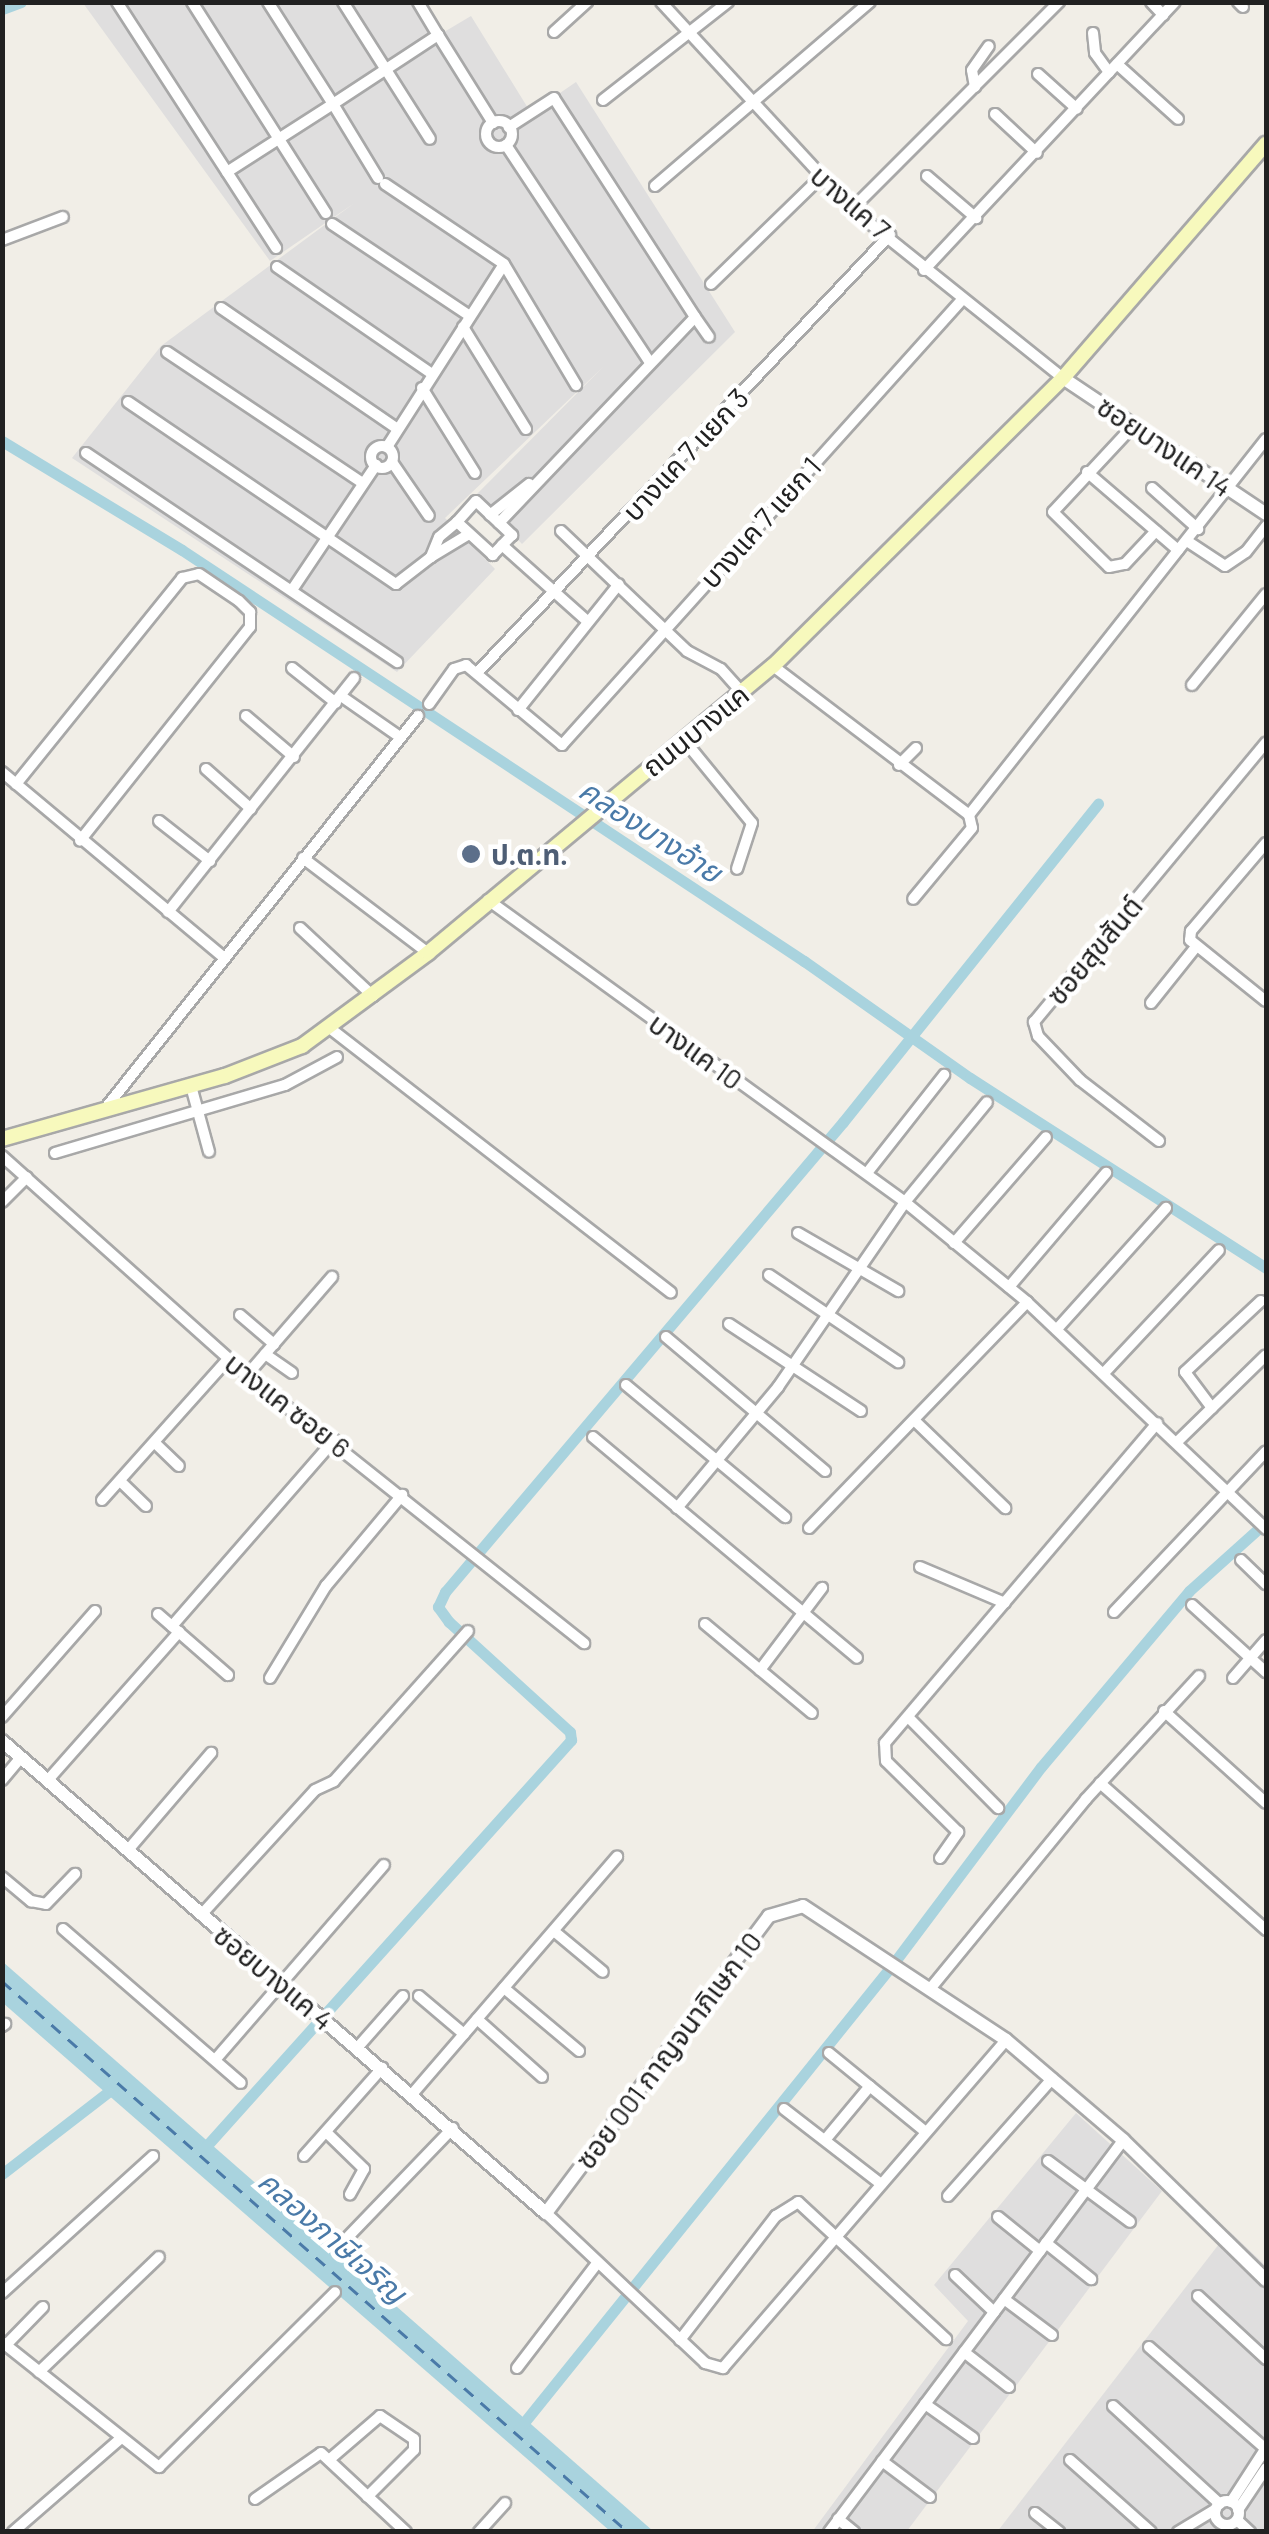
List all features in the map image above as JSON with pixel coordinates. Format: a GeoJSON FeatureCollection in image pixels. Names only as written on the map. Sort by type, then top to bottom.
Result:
{"type":"FeatureCollection","features":[{"type":"Feature","properties":{"kind":"main road","name":"ถนนบางแค"},"geometry":{"type":"LineString","coordinates":[[2,1139],[191,1086],[302,1046],[373,996],[773,666],[1063,378],[1266,144]]}},
{"type":"Feature","properties":{"kind":"street"},"geometry":{"type":"LineString","coordinates":[[117,2],[276,248]]}},
{"type":"Feature","properties":{"kind":"street"},"geometry":{"type":"LineString","coordinates":[[192,2],[329,218],[470,316]]}},
{"type":"Feature","properties":{"kind":"street"},"geometry":{"type":"LineString","coordinates":[[268,2],[382,181],[504,264],[576,385]]}},
{"type":"Feature","properties":{"kind":"street"},"geometry":{"type":"LineString","coordinates":[[343,2],[430,139]]}},
{"type":"Feature","properties":{"kind":"street"},"geometry":{"type":"LineString","coordinates":[[418,2],[493,123],[509,128]]}},
{"type":"Feature","properties":{"kind":"street"},"geometry":{"type":"LineString","coordinates":[[554,32],[587,2]]}},
{"type":"Feature","properties":{"kind":"street","name":"บางแค 7"},"geometry":{"type":"LineString","coordinates":[[661,2],[852,209],[890,235],[961,301],[1063,378]]}},
{"type":"Feature","properties":{"kind":"street"},"geometry":{"type":"LineString","coordinates":[[603,100],[728,2]]}},
{"type":"Feature","properties":{"kind":"street"},"geometry":{"type":"LineString","coordinates":[[847,2],[856,14]]}},
{"type":"Feature","properties":{"kind":"street"},"geometry":{"type":"LineString","coordinates":[[655,186],[870,2]]}},
{"type":"Feature","properties":{"kind":"street"},"geometry":{"type":"LineString","coordinates":[[852,209],[1059,2]]}},
{"type":"Feature","properties":{"kind":"street"},"geometry":{"type":"LineString","coordinates":[[1151,2],[1164,15]]}},
{"type":"Feature","properties":{"kind":"street"},"geometry":{"type":"LineString","coordinates":[[924,270],[1176,2]]}},
{"type":"Feature","properties":{"kind":"street"},"geometry":{"type":"LineString","coordinates":[[1093,33],[1095,53],[1178,119]]}},
{"type":"Feature","properties":{"kind":"street"},"geometry":{"type":"LineString","coordinates":[[227,172],[438,36]]}},
{"type":"Feature","properties":{"kind":"street"},"geometry":{"type":"LineString","coordinates":[[975,87],[972,70],[989,46]]}},
{"type":"Feature","properties":{"kind":"street"},"geometry":{"type":"LineString","coordinates":[[1038,74],[1077,109]]}},
{"type":"Feature","properties":{"kind":"street"},"geometry":{"type":"LineString","coordinates":[[649,361],[506,145],[509,128],[554,98],[709,337]]}},
{"type":"Feature","properties":{"kind":"street"},"geometry":{"type":"LineString","coordinates":[[995,114],[1037,152]]}},
{"type":"Feature","properties":{"kind":"street"},"geometry":{"type":"LineString","coordinates":[[493,123],[488,141],[506,145]]}},
{"type":"Feature","properties":{"kind":"street"},"geometry":{"type":"LineString","coordinates":[[927,176],[976,218]]}},
{"type":"Feature","properties":{"kind":"street"},"geometry":{"type":"LineString","coordinates":[[711,284],[820,178]]}},
{"type":"Feature","properties":{"kind":"street"},"geometry":{"type":"LineString","coordinates":[[2,240],[63,217]]}},
{"type":"Feature","properties":{"kind":"street","name":"บางแค 7 แยก 3"},"geometry":{"type":"LineString","coordinates":[[478,672],[890,235]]}},
{"type":"Feature","properties":{"kind":"street"},"geometry":{"type":"LineString","coordinates":[[429,516],[392,462],[387,447],[504,264]]}},
{"type":"Feature","properties":{"kind":"street"},"geometry":{"type":"LineString","coordinates":[[277,267],[432,374]]}},
{"type":"Feature","properties":{"kind":"street","name":"บางแค 7 แยก 1"},"geometry":{"type":"LineString","coordinates":[[518,710],[562,745],[961,301]]}},
{"type":"Feature","properties":{"kind":"street"},"geometry":{"type":"LineString","coordinates":[[221,308],[396,428]]}},
{"type":"Feature","properties":{"kind":"street"},"geometry":{"type":"LineString","coordinates":[[494,519],[695,317]]}},
{"type":"Feature","properties":{"kind":"street"},"geometry":{"type":"LineString","coordinates":[[462,327],[526,430]]}},
{"type":"Feature","properties":{"kind":"street"},"geometry":{"type":"LineString","coordinates":[[167,352],[363,483]]}},
{"type":"Feature","properties":{"kind":"street","name":"ซอยบางแค 14"},"geometry":{"type":"LineString","coordinates":[[1063,378],[1266,514]]}},
{"type":"Feature","properties":{"kind":"street"},"geometry":{"type":"LineString","coordinates":[[422,388],[476,472]]}},
{"type":"Feature","properties":{"kind":"street"},"geometry":{"type":"LineString","coordinates":[[128,402],[396,584],[470,534]]}},
{"type":"Feature","properties":{"kind":"street"},"geometry":{"type":"LineString","coordinates":[[1133,426],[1053,512],[1108,567],[1125,564],[1156,531]]}},
{"type":"Feature","properties":{"kind":"street"},"geometry":{"type":"LineString","coordinates":[[969,815],[1266,439]]}},
{"type":"Feature","properties":{"kind":"street"},"geometry":{"type":"LineString","coordinates":[[292,590],[376,465],[374,450],[387,447]]}},
{"type":"Feature","properties":{"kind":"street"},"geometry":{"type":"LineString","coordinates":[[86,452],[396,662]]}},
{"type":"Feature","properties":{"kind":"street"},"geometry":{"type":"LineString","coordinates":[[376,465],[392,462]]}},
{"type":"Feature","properties":{"kind":"street"},"geometry":{"type":"LineString","coordinates":[[1087,472],[1156,531],[1225,566],[1246,552],[1266,526]]}},
{"type":"Feature","properties":{"kind":"street"},"geometry":{"type":"LineString","coordinates":[[1152,488],[1198,529]]}},
{"type":"Feature","properties":{"kind":"street"},"geometry":{"type":"LineString","coordinates":[[431,557],[439,537],[476,501],[512,534],[493,556],[457,522]]}},
{"type":"Feature","properties":{"kind":"street"},"geometry":{"type":"LineString","coordinates":[[561,531],[666,626],[687,652],[721,669],[742,692]]}},
{"type":"Feature","properties":{"kind":"street"},"geometry":{"type":"LineString","coordinates":[[502,546],[586,620]]}},
{"type":"Feature","properties":{"kind":"street"},"geometry":{"type":"LineString","coordinates":[[16,784],[182,578],[198,574],[239,601],[250,612],[250,627],[80,841]]}},
{"type":"Feature","properties":{"kind":"street"},"geometry":{"type":"LineString","coordinates":[[429,704],[461,663],[478,672],[518,710],[586,632],[586,620],[619,584]]}},
{"type":"Feature","properties":{"kind":"street"},"geometry":{"type":"LineString","coordinates":[[1192,684],[1266,594]]}},
{"type":"Feature","properties":{"kind":"street"},"geometry":{"type":"LineString","coordinates":[[773,666],[898,765],[969,815],[972,828],[914,899]]}},
{"type":"Feature","properties":{"kind":"street"},"geometry":{"type":"LineString","coordinates":[[292,668],[400,737]]}},
{"type":"Feature","properties":{"kind":"street"},"geometry":{"type":"LineString","coordinates":[[168,912],[354,678]]}},
{"type":"Feature","properties":{"kind":"street"},"geometry":{"type":"LineString","coordinates":[[246,716],[294,757]]}},
{"type":"Feature","properties":{"kind":"street"},"geometry":{"type":"LineString","coordinates":[[102,1112],[221,955],[418,716]]}},
{"type":"Feature","properties":{"kind":"street"},"geometry":{"type":"LineString","coordinates":[[684,740],[752,823],[737,869]]}},
{"type":"Feature","properties":{"kind":"street","name":"ซอยสุขสันต์"},"geometry":{"type":"LineString","coordinates":[[1159,1141],[1080,1080],[1038,1036],[1034,1022],[1266,743]]}},
{"type":"Feature","properties":{"kind":"street"},"geometry":{"type":"LineString","coordinates":[[898,765],[916,748]]}},
{"type":"Feature","properties":{"kind":"street"},"geometry":{"type":"LineString","coordinates":[[206,770],[251,809]]}},
{"type":"Feature","properties":{"kind":"street"},"geometry":{"type":"LineString","coordinates":[[2,772],[221,955]]}},
{"type":"Feature","properties":{"kind":"street"},"geometry":{"type":"LineString","coordinates":[[160,821],[210,861]]}},
{"type":"Feature","properties":{"kind":"street"},"geometry":{"type":"LineString","coordinates":[[1266,843],[1191,931],[1195,948],[1266,1001]]}},
{"type":"Feature","properties":{"kind":"street"},"geometry":{"type":"LineString","coordinates":[[303,858],[428,952]]}},
{"type":"Feature","properties":{"kind":"street","name":"บางแค 10"},"geometry":{"type":"LineString","coordinates":[[488,900],[905,1202],[1057,1329],[1266,1529]]}},
{"type":"Feature","properties":{"kind":"street"},"geometry":{"type":"LineString","coordinates":[[300,928],[373,996]]}},
{"type":"Feature","properties":{"kind":"street"},"geometry":{"type":"LineString","coordinates":[[1151,1003],[1195,948]]}},
{"type":"Feature","properties":{"kind":"street"},"geometry":{"type":"LineString","coordinates":[[331,1029],[671,1293]]}},
{"type":"Feature","properties":{"kind":"street"},"geometry":{"type":"LineString","coordinates":[[55,1153],[284,1084],[337,1057]]}},
{"type":"Feature","properties":{"kind":"street"},"geometry":{"type":"LineString","coordinates":[[868,1173],[944,1075]]}},
{"type":"Feature","properties":{"kind":"street"},"geometry":{"type":"LineString","coordinates":[[191,1086],[210,1152]]}},
{"type":"Feature","properties":{"kind":"street"},"geometry":{"type":"LineString","coordinates":[[677,1508],[794,1364],[905,1202],[988,1102]]}},
{"type":"Feature","properties":{"kind":"street"},"geometry":{"type":"LineString","coordinates":[[954,1243],[1046,1137]]}},
{"type":"Feature","properties":{"kind":"street","name":"บางแค ซอย 6"},"geometry":{"type":"LineString","coordinates":[[2,1156],[247,1375],[334,1440],[584,1643]]}},
{"type":"Feature","properties":{"kind":"street"},"geometry":{"type":"LineString","coordinates":[[1009,1287],[1106,1173]]}},
{"type":"Feature","properties":{"kind":"street"},"geometry":{"type":"LineString","coordinates":[[2,1202],[27,1177]]}},
{"type":"Feature","properties":{"kind":"street"},"geometry":{"type":"LineString","coordinates":[[1057,1329],[1166,1208]]}},
{"type":"Feature","properties":{"kind":"street"},"geometry":{"type":"LineString","coordinates":[[798,1233],[898,1291]]}},
{"type":"Feature","properties":{"kind":"street"},"geometry":{"type":"LineString","coordinates":[[1104,1372],[1218,1250]]}},
{"type":"Feature","properties":{"kind":"street"},"geometry":{"type":"LineString","coordinates":[[769,1275],[898,1362]]}},
{"type":"Feature","properties":{"kind":"street"},"geometry":{"type":"LineString","coordinates":[[247,1375],[332,1277]]}},
{"type":"Feature","properties":{"kind":"street"},"geometry":{"type":"LineString","coordinates":[[1212,1408],[1185,1372],[1261,1301]]}},
{"type":"Feature","properties":{"kind":"street"},"geometry":{"type":"LineString","coordinates":[[809,1528],[1027,1302]]}},
{"type":"Feature","properties":{"kind":"street"},"geometry":{"type":"LineString","coordinates":[[240,1314],[274,1344]]}},
{"type":"Feature","properties":{"kind":"street"},"geometry":{"type":"LineString","coordinates":[[729,1324],[861,1410]]}},
{"type":"Feature","properties":{"kind":"street"},"geometry":{"type":"LineString","coordinates":[[666,1337],[826,1471]]}},
{"type":"Feature","properties":{"kind":"street"},"geometry":{"type":"LineString","coordinates":[[265,1354],[292,1374]]}},
{"type":"Feature","properties":{"kind":"street"},"geometry":{"type":"LineString","coordinates":[[1178,1442],[1266,1355]]}},
{"type":"Feature","properties":{"kind":"street"},"geometry":{"type":"LineString","coordinates":[[102,1500],[228,1359]]}},
{"type":"Feature","properties":{"kind":"street"},"geometry":{"type":"LineString","coordinates":[[626,1385],[786,1516]]}},
{"type":"Feature","properties":{"kind":"street"},"geometry":{"type":"LineString","coordinates":[[914,1420],[1005,1508]]}},
{"type":"Feature","properties":{"kind":"street"},"geometry":{"type":"LineString","coordinates":[[940,1858],[958,1832],[882,1751],[1157,1422]]}},
{"type":"Feature","properties":{"kind":"street"},"geometry":{"type":"LineString","coordinates":[[593,1437],[857,1658]]}},
{"type":"Feature","properties":{"kind":"street"},"geometry":{"type":"LineString","coordinates":[[48,1780],[334,1440]]}},
{"type":"Feature","properties":{"kind":"street"},"geometry":{"type":"LineString","coordinates":[[155,1443],[179,1466]]}},
{"type":"Feature","properties":{"kind":"street"},"geometry":{"type":"LineString","coordinates":[[1114,1612],[1225,1489],[1266,1451]]}},
{"type":"Feature","properties":{"kind":"street"},"geometry":{"type":"LineString","coordinates":[[120,1481],[146,1506]]}},
{"type":"Feature","properties":{"kind":"street"},"geometry":{"type":"LineString","coordinates":[[270,1678],[326,1586],[402,1495]]}},
{"type":"Feature","properties":{"kind":"street"},"geometry":{"type":"LineString","coordinates":[[1241,1560],[1266,1584]]}},
{"type":"Feature","properties":{"kind":"street"},"geometry":{"type":"LineString","coordinates":[[920,1567],[1006,1603]]}},
{"type":"Feature","properties":{"kind":"street"},"geometry":{"type":"LineString","coordinates":[[760,1670],[822,1588]]}},
{"type":"Feature","properties":{"kind":"street"},"geometry":{"type":"LineString","coordinates":[[1192,1605],[1266,1672]]}},
{"type":"Feature","properties":{"kind":"street"},"geometry":{"type":"LineString","coordinates":[[2,1717],[95,1611]]}},
{"type":"Feature","properties":{"kind":"street"},"geometry":{"type":"LineString","coordinates":[[158,1614],[228,1675]]}},
{"type":"Feature","properties":{"kind":"street"},"geometry":{"type":"LineString","coordinates":[[705,1624],[812,1713]]}},
{"type":"Feature","properties":{"kind":"street"},"geometry":{"type":"LineString","coordinates":[[201,1915],[315,1790],[334,1781],[468,1631]]}},
{"type":"Feature","properties":{"kind":"street"},"geometry":{"type":"LineString","coordinates":[[1234,1678],[1266,1640]]}},
{"type":"Feature","properties":{"kind":"street"},"geometry":{"type":"LineString","coordinates":[[930,1989],[1100,1783],[1200,1676]]}},
{"type":"Feature","properties":{"kind":"street"},"geometry":{"type":"LineString","coordinates":[[1164,1711],[1266,1803]]}},
{"type":"Feature","properties":{"kind":"street"},"geometry":{"type":"LineString","coordinates":[[909,1718],[998,1808]]}},
{"type":"Feature","properties":{"kind":"street","name":"ซอยบางแค 4"},"geometry":{"type":"LineString","coordinates":[[2,1740],[201,1915],[414,2092],[546,2213]]}},
{"type":"Feature","properties":{"kind":"street"},"geometry":{"type":"LineString","coordinates":[[128,1850],[211,1752]]}},
{"type":"Feature","properties":{"kind":"street"},"geometry":{"type":"LineString","coordinates":[[2,1780],[22,1758]]}},
{"type":"Feature","properties":{"kind":"street"},"geometry":{"type":"LineString","coordinates":[[1100,1783],[1266,1930]]}},
{"type":"Feature","properties":{"kind":"street"},"geometry":{"type":"LineString","coordinates":[[414,2092],[616,1856]]}},
{"type":"Feature","properties":{"kind":"street"},"geometry":{"type":"LineString","coordinates":[[215,2060],[384,1864]]}},
{"type":"Feature","properties":{"kind":"street"},"geometry":{"type":"LineString","coordinates":[[2,1877],[30,1901],[46,1904],[76,1874]]}},
{"type":"Feature","properties":{"kind":"street","name":"ซอย 001 กาญจนาภิเษก 10"},"geometry":{"type":"LineString","coordinates":[[546,2213],[768,1916],[803,1906],[1006,2040],[1123,2140],[1266,2280]]}},
{"type":"Feature","properties":{"kind":"street"},"geometry":{"type":"LineString","coordinates":[[63,1929],[241,2083]]}},
{"type":"Feature","properties":{"kind":"street"},"geometry":{"type":"LineString","coordinates":[[554,1932],[603,1972]]}},
{"type":"Feature","properties":{"kind":"street"},"geometry":{"type":"LineString","coordinates":[[504,1988],[579,2051]]}},
{"type":"Feature","properties":{"kind":"street"},"geometry":{"type":"LineString","coordinates":[[358,2048],[403,1996]]}},
{"type":"Feature","properties":{"kind":"street"},"geometry":{"type":"LineString","coordinates":[[419,1996],[464,2034]]}},
{"type":"Feature","properties":{"kind":"street"},"geometry":{"type":"LineString","coordinates":[[476,2019],[542,2077]]}},
{"type":"Feature","properties":{"kind":"street"},"geometry":{"type":"LineString","coordinates":[[546,2213],[715,2370],[733,2362],[1006,2040]]}},
{"type":"Feature","properties":{"kind":"street"},"geometry":{"type":"LineString","coordinates":[[829,2053],[926,2132]]}},
{"type":"Feature","properties":{"kind":"street"},"geometry":{"type":"LineString","coordinates":[[304,2156],[382,2068]]}},
{"type":"Feature","properties":{"kind":"street"},"geometry":{"type":"LineString","coordinates":[[948,2196],[1052,2079]]}},
{"type":"Feature","properties":{"kind":"street"},"geometry":{"type":"LineString","coordinates":[[825,2140],[870,2086]]}},
{"type":"Feature","properties":{"kind":"street"},"geometry":{"type":"LineString","coordinates":[[784,2109],[881,2184]]}},
{"type":"Feature","properties":{"kind":"street"},"geometry":{"type":"LineString","coordinates":[[346,2240],[453,2128]]}},
{"type":"Feature","properties":{"kind":"street"},"geometry":{"type":"LineString","coordinates":[[326,2132],[366,2173],[350,2194]]}},
{"type":"Feature","properties":{"kind":"street"},"geometry":{"type":"LineString","coordinates":[[829,2532],[1123,2140]]}},
{"type":"Feature","properties":{"kind":"street"},"geometry":{"type":"LineString","coordinates":[[2,2293],[153,2156]]}},
{"type":"Feature","properties":{"kind":"street"},"geometry":{"type":"LineString","coordinates":[[1048,2161],[1130,2222]]}},
{"type":"Feature","properties":{"kind":"street"},"geometry":{"type":"LineString","coordinates":[[680,2340],[789,2206],[806,2203],[946,2340]]}},
{"type":"Feature","properties":{"kind":"street"},"geometry":{"type":"LineString","coordinates":[[998,2218],[1092,2279]]}},
{"type":"Feature","properties":{"kind":"street"},"geometry":{"type":"LineString","coordinates":[[39,2372],[159,2258]]}},
{"type":"Feature","properties":{"kind":"street"},"geometry":{"type":"LineString","coordinates":[[517,2368],[598,2262]]}},
{"type":"Feature","properties":{"kind":"street"},"geometry":{"type":"LineString","coordinates":[[955,2275],[994,2312]]}},
{"type":"Feature","properties":{"kind":"street"},"geometry":{"type":"LineString","coordinates":[[43,2307],[4,2344],[149,2464],[164,2465],[335,2292]]}},
{"type":"Feature","properties":{"kind":"street"},"geometry":{"type":"LineString","coordinates":[[1198,2296],[1266,2358]]}},
{"type":"Feature","properties":{"kind":"street"},"geometry":{"type":"LineString","coordinates":[[1004,2299],[1052,2335]]}},
{"type":"Feature","properties":{"kind":"street"},"geometry":{"type":"LineString","coordinates":[[1149,2347],[1266,2449],[1227,2515]]}},
{"type":"Feature","properties":{"kind":"street"},"geometry":{"type":"LineString","coordinates":[[964,2352],[1009,2387]]}},
{"type":"Feature","properties":{"kind":"street"},"geometry":{"type":"LineString","coordinates":[[924,2404],[973,2438]]}},
{"type":"Feature","properties":{"kind":"street"},"geometry":{"type":"LineString","coordinates":[[1112,2406],[1250,2532]]}},
{"type":"Feature","properties":{"kind":"street"},"geometry":{"type":"LineString","coordinates":[[330,2459],[380,2416],[414,2439],[414,2450],[367,2497]]}},
{"type":"Feature","properties":{"kind":"street"},"geometry":{"type":"LineString","coordinates":[[13,2532],[119,2440]]}},
{"type":"Feature","properties":{"kind":"street"},"geometry":{"type":"LineString","coordinates":[[254,2499],[314,2455],[330,2459],[406,2532]]}},
{"type":"Feature","properties":{"kind":"street"},"geometry":{"type":"LineString","coordinates":[[1070,2460],[1151,2532]]}},
{"type":"Feature","properties":{"kind":"street"},"geometry":{"type":"LineString","coordinates":[[882,2461],[930,2497]]}},
{"type":"Feature","properties":{"kind":"street"},"geometry":{"type":"LineString","coordinates":[[1178,2532],[1227,2515],[1266,2468]]}},
{"type":"Feature","properties":{"kind":"street"},"geometry":{"type":"LineString","coordinates":[[479,2532],[506,2504]]}},
{"type":"Feature","properties":{"kind":"street"},"geometry":{"type":"LineString","coordinates":[[1035,2513],[1059,2532]]}},
{"type":"Feature","properties":{"kind":"street"},"geometry":{"type":"LineString","coordinates":[[838,2520],[854,2532]]}},
{"type":"Feature","properties":{"kind":"shaded area"},"geometry":{"type":"Polygon","coordinates":[[[83,3],[418,3],[439,35],[471,16],[531,113],[576,82],[735,332],[522,544],[476,495],[603,367],[445,518],[495,569],[397,672],[72,458],[161,346],[353,204],[270,261],[83,3]]]}},
{"type":"Feature","properties":{"kind":"shaded area"},"geometry":{"type":"Polygon","coordinates":[[[1076,2113],[1162,2191],[907,2531],[812,2532],[968,2321],[934,2285],[1076,2113]]]}},
{"type":"Feature","properties":{"kind":"shaded area"},"geometry":{"type":"Polygon","coordinates":[[[1229,2231],[1266,2266],[1266,2531],[997,2532],[1229,2231]]]}},
{"type":"Feature","properties":{"kind":"water"},"geometry":{"type":"Polygon","coordinates":[[[3,1962],[653,2531],[610,2531],[3,2003],[3,1962]]]}},
{"type":"Feature","properties":{"kind":"waterway"},"geometry":{"type":"LineString","coordinates":[[2,9],[21,2]]}},
{"type":"Feature","properties":{"kind":"waterway","name":"คลองบางอ้าย"},"geometry":{"type":"LineString","coordinates":[[2,441],[182,550],[804,961],[970,1078],[1266,1268]]}},
{"type":"Feature","properties":{"kind":"waterway"},"geometry":{"type":"LineString","coordinates":[[201,2152],[571,1740],[570,1732],[449,1622],[438,1607],[445,1592],[843,1122],[1098,804]]}},
{"type":"Feature","properties":{"kind":"waterway"},"geometry":{"type":"LineString","coordinates":[[518,2430],[893,1964],[1041,1767],[1189,1591],[1266,1522]]}},
{"type":"Feature","properties":{"kind":"waterway"},"geometry":{"type":"LineString","coordinates":[[2,2174],[117,2085]]}},
{"type":"Feature","properties":{"kind":"ferry route"},"geometry":{"type":"LineString","coordinates":[[2,1981],[628,2532]]}},
{"type":"Feature","properties":{"kind":"place","name":"ป.ต.ท."},"geometry":{"type":"Point","coordinates":[471,854]}},
{"type":"Feature","properties":{"kind":"water label","name":"คลองภาษีเจริญ"},"geometry":{"type":"Point","coordinates":[333,2236]}}]}
